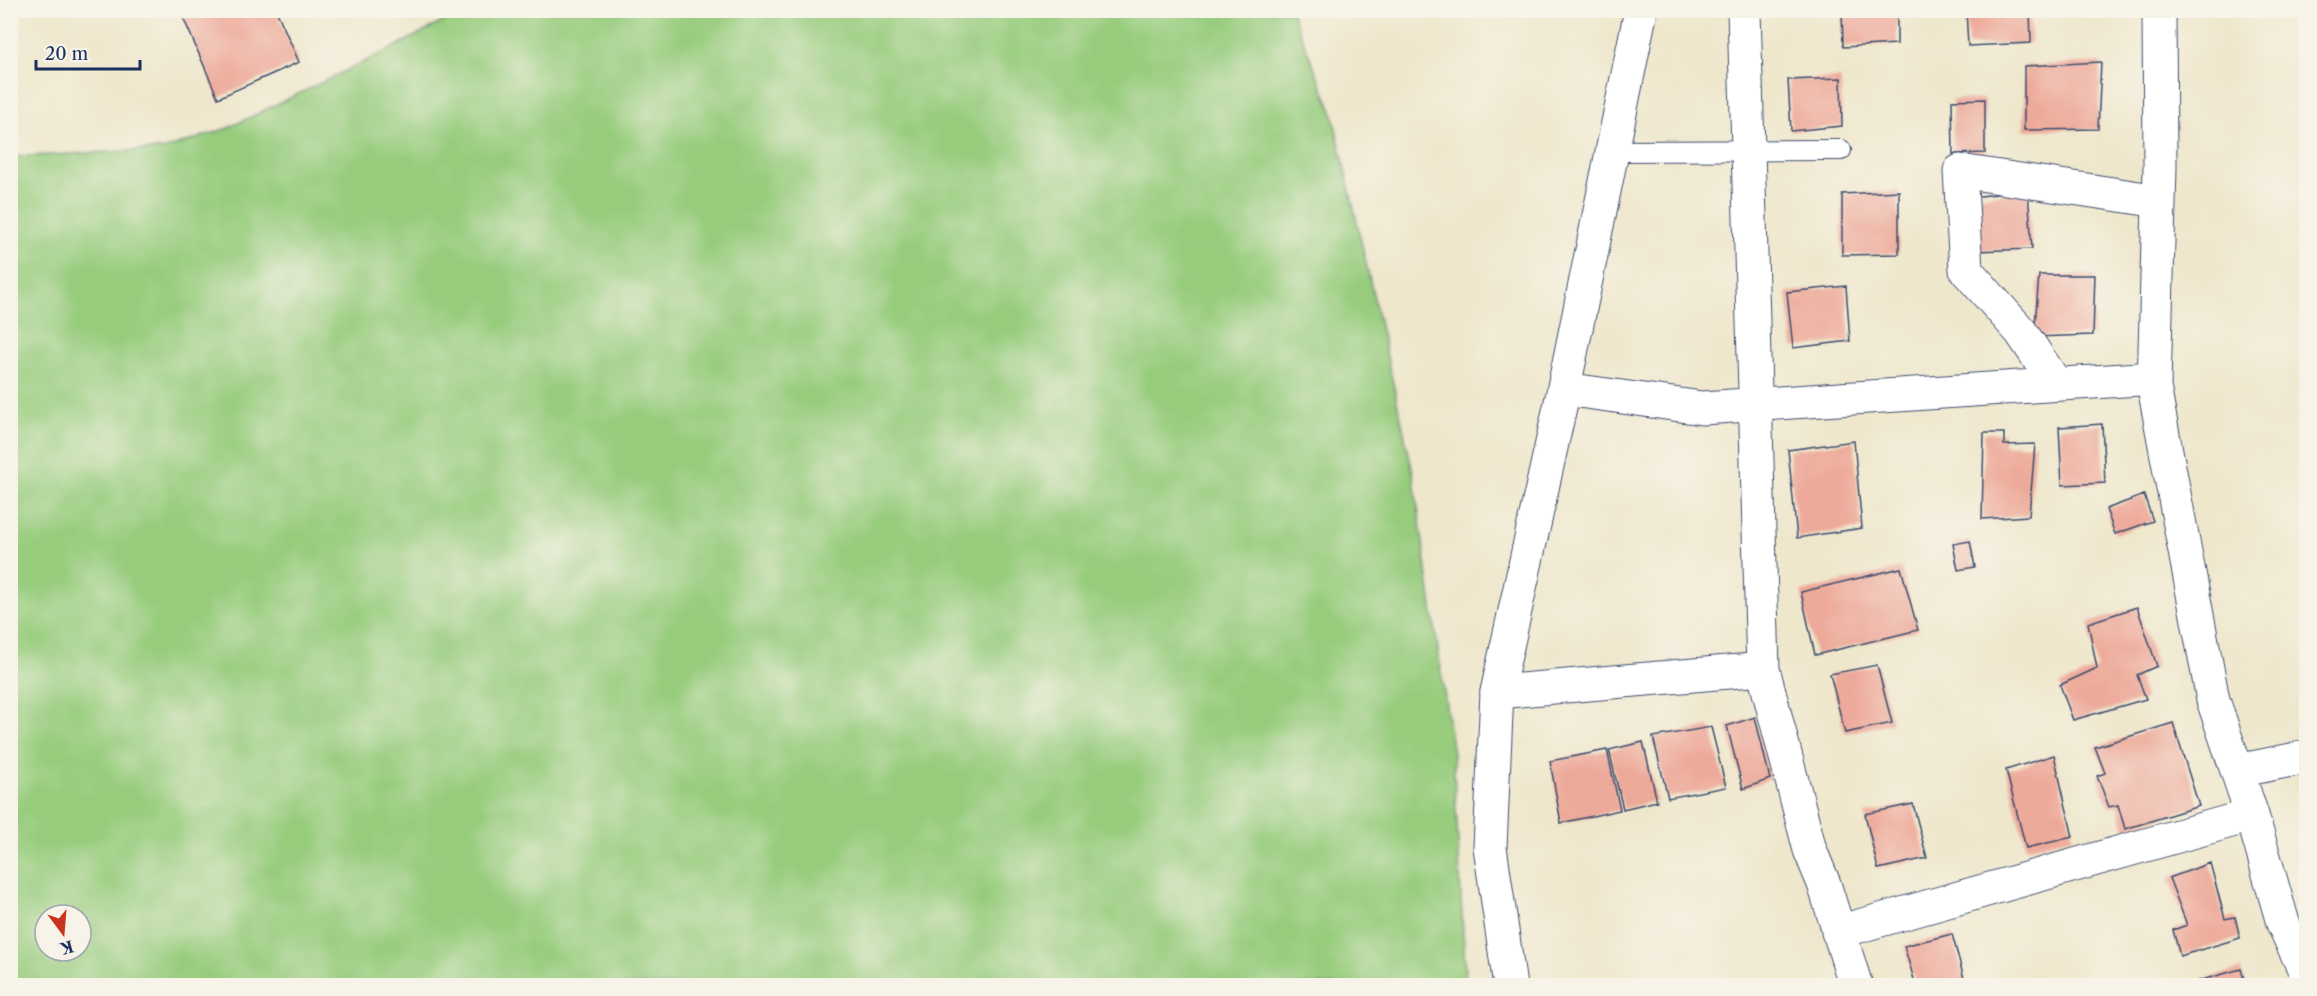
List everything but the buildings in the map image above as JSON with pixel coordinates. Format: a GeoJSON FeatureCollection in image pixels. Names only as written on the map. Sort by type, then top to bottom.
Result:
{"type":"FeatureCollection","features":[{"type":"Feature","properties":{"kind":"street"},"geometry":{"type":"LineString","coordinates":[[1510,986],[1490,847],[1497,692],[1564,389],[1641,10]]}},
{"type":"Feature","properties":{"kind":"street"},"geometry":{"type":"LineString","coordinates":[[1744,10],[1763,669],[1810,850],[1824,884],[1856,986]]}},
{"type":"Feature","properties":{"kind":"street"},"geometry":{"type":"LineString","coordinates":[[2159,10],[2159,201],[2154,378],[2213,700],[2252,814],[2283,923],[2307,973]]}},
{"type":"Feature","properties":{"kind":"street"},"geometry":{"type":"LineString","coordinates":[[2056,384],[2021,332],[1966,270],[1960,171],[2159,201]]}},
{"type":"Feature","properties":{"kind":"street"},"geometry":{"type":"LineString","coordinates":[[1564,389],[1702,408],[2154,378]]}},
{"type":"Feature","properties":{"kind":"street"},"geometry":{"type":"LineString","coordinates":[[1497,692],[1763,669]]}},
{"type":"Feature","properties":{"kind":"street"},"geometry":{"type":"LineString","coordinates":[[2237,771],[2307,757]]}},
{"type":"Feature","properties":{"kind":"street"},"geometry":{"type":"LineString","coordinates":[[1838,932],[2252,814]]}},
{"type":"Feature","properties":{"kind":"lane"},"geometry":{"type":"LineString","coordinates":[[1611,151],[1841,150]]}},
{"type":"Feature","properties":{"kind":"green space"},"geometry":{"type":"Polygon","coordinates":[[[465,10],[1291,11],[1332,111],[1413,473],[1453,755],[1466,985],[11,985],[11,157],[166,149],[228,128],[389,50],[465,10]]]}}]}
